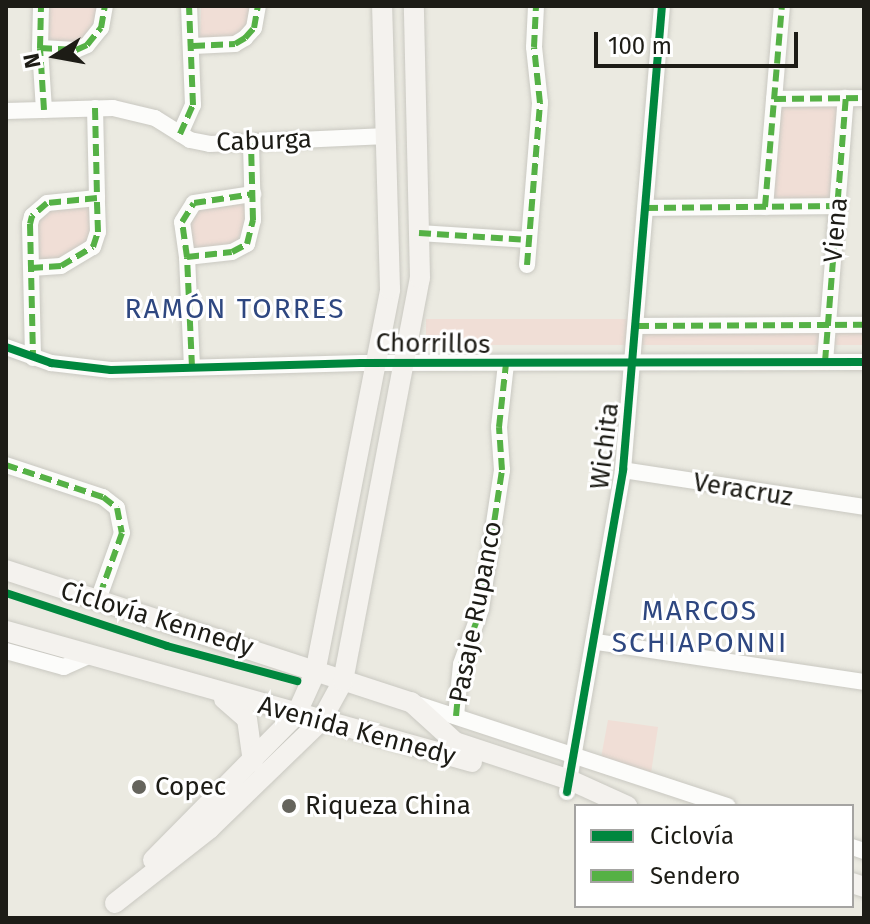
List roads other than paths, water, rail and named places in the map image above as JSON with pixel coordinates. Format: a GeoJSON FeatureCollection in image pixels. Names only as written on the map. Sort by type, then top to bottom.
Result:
{"type":"FeatureCollection","features":[{"type":"Feature","properties":{"kind":"main road"},"geometry":{"type":"LineString","coordinates":[[99,918],[296,715],[315,673],[391,275],[382,6]]}},
{"type":"Feature","properties":{"kind":"main road"},"geometry":{"type":"LineString","coordinates":[[115,903],[209,829],[321,721],[343,681],[420,278],[414,6]]}},
{"type":"Feature","properties":{"kind":"main road","name":"Avenida Kennedy"},"geometry":{"type":"LineString","coordinates":[[6,570],[411,702],[455,742],[620,804]]}},
{"type":"Feature","properties":{"kind":"main road"},"geometry":{"type":"LineString","coordinates":[[333,572],[363,578]]}},
{"type":"Feature","properties":{"kind":"main road","name":"Avenida Kennedy"},"geometry":{"type":"LineString","coordinates":[[6,631],[218,694],[568,786]]}},
{"type":"Feature","properties":{"kind":"main road"},"geometry":{"type":"LineString","coordinates":[[218,694],[247,719],[253,762]]}},
{"type":"Feature","properties":{"kind":"street"},"geometry":{"type":"LineString","coordinates":[[41,6],[44,110]]}},
{"type":"Feature","properties":{"kind":"street"},"geometry":{"type":"LineString","coordinates":[[40,48],[76,50],[87,45],[101,28],[105,6]]}},
{"type":"Feature","properties":{"kind":"street"},"geometry":{"type":"LineString","coordinates":[[180,134],[192,112],[193,46],[189,6]]}},
{"type":"Feature","properties":{"kind":"street"},"geometry":{"type":"LineString","coordinates":[[193,46],[235,44],[245,38],[254,28],[258,6]]}},
{"type":"Feature","properties":{"kind":"street"},"geometry":{"type":"LineString","coordinates":[[527,265],[540,103],[534,55],[536,6]]}},
{"type":"Feature","properties":{"kind":"street","name":"Wichita"},"geometry":{"type":"LineString","coordinates":[[568,786],[597,642],[623,470],[635,364],[662,6]]}},
{"type":"Feature","properties":{"kind":"street"},"geometry":{"type":"LineString","coordinates":[[765,207],[782,6]]}},
{"type":"Feature","properties":{"kind":"street","name":"Viena"},"geometry":{"type":"LineString","coordinates":[[825,362],[846,98]]}},
{"type":"Feature","properties":{"kind":"street"},"geometry":{"type":"LineString","coordinates":[[774,99],[864,98]]}},
{"type":"Feature","properties":{"kind":"street"},"geometry":{"type":"LineString","coordinates":[[31,268],[61,266],[93,247],[98,232],[95,108]]}},
{"type":"Feature","properties":{"kind":"street","name":"Caburga"},"geometry":{"type":"LineString","coordinates":[[6,111],[95,108],[136,112],[180,134],[210,144],[387,136]]}},
{"type":"Feature","properties":{"kind":"street"},"geometry":{"type":"LineString","coordinates":[[187,257],[232,252],[247,244],[253,194],[251,143]]}},
{"type":"Feature","properties":{"kind":"street"},"geometry":{"type":"LineString","coordinates":[[192,367],[187,257],[182,222],[194,203],[253,194]]}},
{"type":"Feature","properties":{"kind":"street"},"geometry":{"type":"LineString","coordinates":[[33,358],[30,224],[37,210],[47,203],[97,198]]}},
{"type":"Feature","properties":{"kind":"street"},"geometry":{"type":"LineString","coordinates":[[646,208],[838,206]]}},
{"type":"Feature","properties":{"kind":"street"},"geometry":{"type":"LineString","coordinates":[[419,233],[529,240]]}},
{"type":"Feature","properties":{"kind":"street"},"geometry":{"type":"LineString","coordinates":[[637,326],[864,325]]}},
{"type":"Feature","properties":{"kind":"street","name":"Chorrillos"},"geometry":{"type":"LineString","coordinates":[[6,347],[33,358],[87,369],[375,363],[864,362]]}},
{"type":"Feature","properties":{"kind":"street","name":"Pasaje Rupanco"},"geometry":{"type":"LineString","coordinates":[[456,716],[461,664],[481,609],[502,470],[499,427],[506,364]]}},
{"type":"Feature","properties":{"kind":"street"},"geometry":{"type":"LineString","coordinates":[[6,465],[103,497],[117,508],[122,533],[98,600]]}},
{"type":"Feature","properties":{"kind":"street","name":"Veracruz"},"geometry":{"type":"LineString","coordinates":[[623,470],[864,507]]}},
{"type":"Feature","properties":{"kind":"street"},"geometry":{"type":"LineString","coordinates":[[597,642],[864,682]]}},
{"type":"Feature","properties":{"kind":"street","name":"Avenida Kennedy"},"geometry":{"type":"LineString","coordinates":[[6,651],[64,667],[89,656]]}},
{"type":"Feature","properties":{"kind":"street","name":"Avenida Kennedy"},"geometry":{"type":"LineString","coordinates":[[411,702],[722,804]]}},
{"type":"Feature","properties":{"kind":"place","name":"Copec"},"geometry":{"type":"Point","coordinates":[139,787]}},
{"type":"Feature","properties":{"kind":"place","name":"Riqueza China"},"geometry":{"type":"Point","coordinates":[289,806]}},
{"type":"Feature","properties":{"kind":"district","name":"RAMÓN TORRES"},"geometry":{"type":"Point","coordinates":[235,309]}},
{"type":"Feature","properties":{"kind":"district","name":"MARCOS SCHIAPONNI"},"geometry":{"type":"Point","coordinates":[700,627]}}]}
